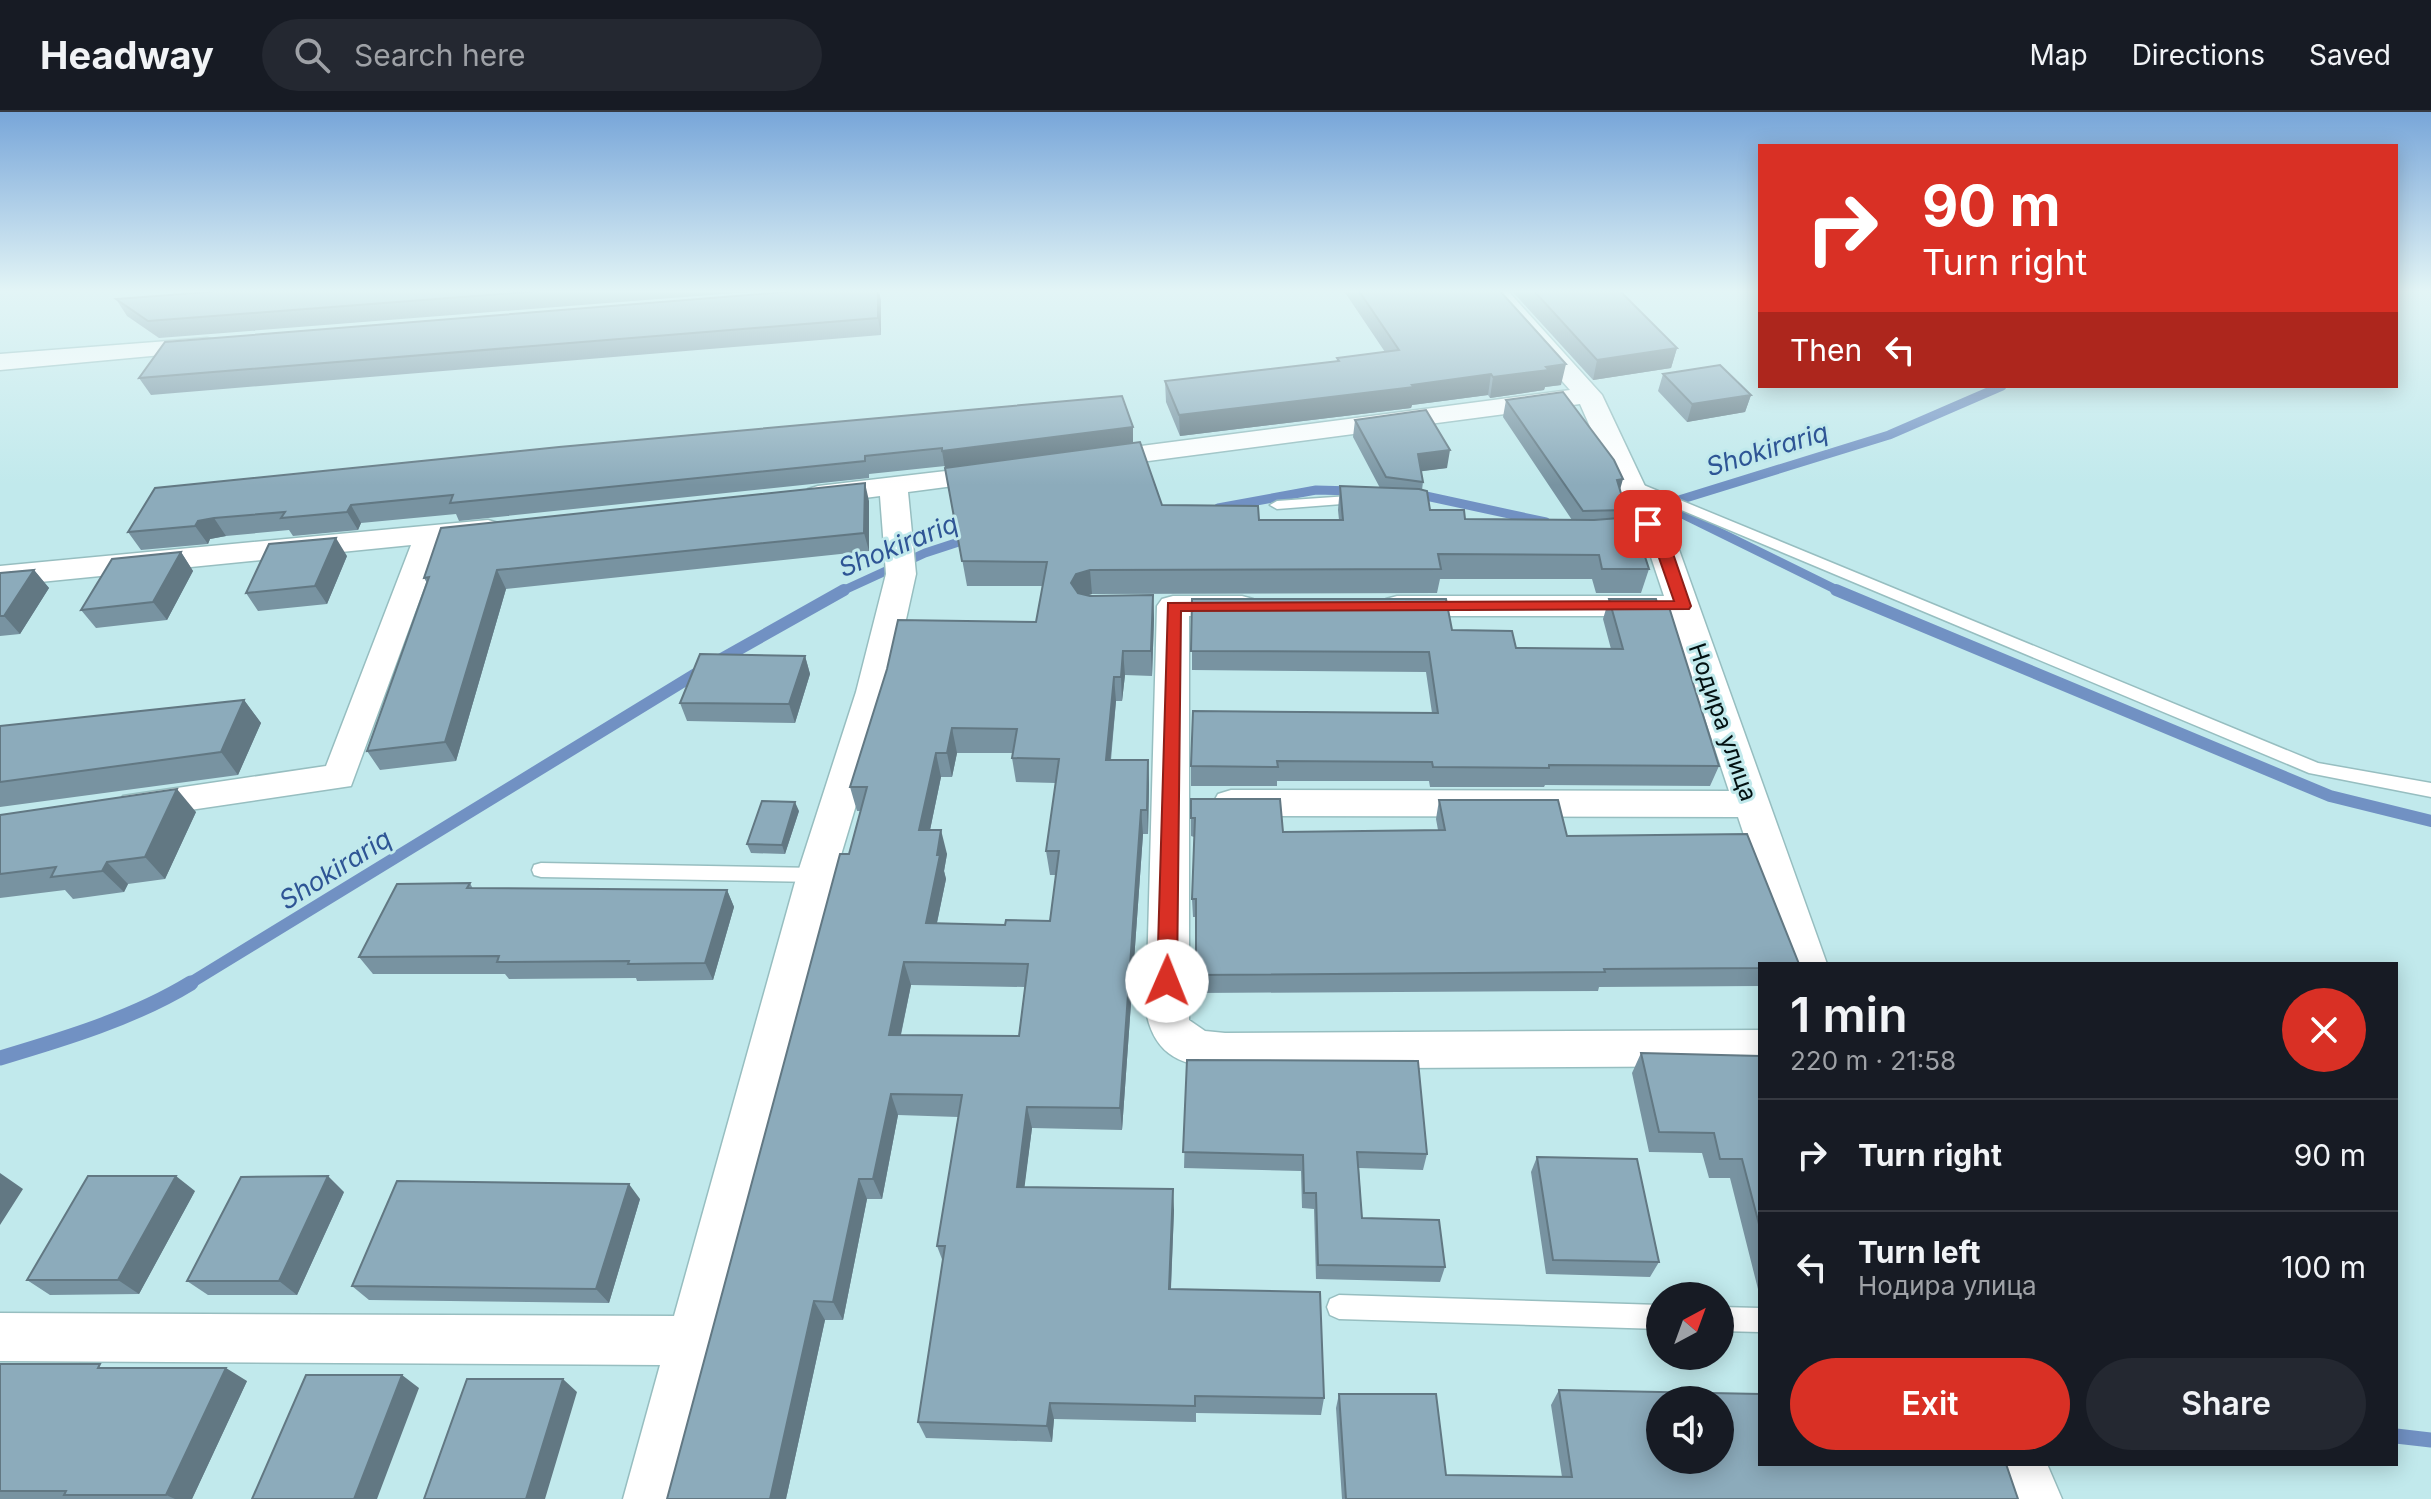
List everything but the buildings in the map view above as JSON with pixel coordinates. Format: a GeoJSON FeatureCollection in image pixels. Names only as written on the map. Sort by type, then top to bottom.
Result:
{"type":"FeatureCollection","features":[{"type":"Feature","properties":{"kind":"street"},"geometry":{"type":"LineString","coordinates":[[0,362],[78,356]]}},
{"type":"Feature","properties":{"kind":"street","name":"Нодира улица"},"geometry":{"type":"LineString","coordinates":[[1554,356],[1589,395],[1683,606],[1806,962]]}},
{"type":"Feature","properties":{"kind":"street"},"geometry":{"type":"LineString","coordinates":[[1067,464],[1589,395]]}},
{"type":"Feature","properties":{"kind":"street"},"geometry":{"type":"LineString","coordinates":[[785,498],[1020,470]]}},
{"type":"Feature","properties":{"kind":"street"},"geometry":{"type":"LineString","coordinates":[[649,1499],[816,875],[873,692],[900,558],[893,487]]}},
{"type":"Feature","properties":{"kind":"street"},"geometry":{"type":"LineString","coordinates":[[0,576],[522,526]]}},
{"type":"Feature","properties":{"kind":"street"},"geometry":{"type":"LineString","coordinates":[[106,809],[339,777],[429,536]]}},
{"type":"Feature","properties":{"kind":"street"},"geometry":{"type":"LineString","coordinates":[[1269,606],[1160,606],[1170,802],[1166,1011],[1170,1030],[1197,1049],[1241,1051],[1758,1048]]}},
{"type":"Feature","properties":{"kind":"street"},"geometry":{"type":"LineString","coordinates":[[1365,606],[1683,606]]}},
{"type":"Feature","properties":{"kind":"street"},"geometry":{"type":"LineString","coordinates":[[1170,802],[1752,804]]}},
{"type":"Feature","properties":{"kind":"street"},"geometry":{"type":"LineString","coordinates":[[0,1337],[692,1341]]}},
{"type":"Feature","properties":{"kind":"street"},"geometry":{"type":"LineString","coordinates":[[2021,1466],[2036,1499]]}},
{"type":"Feature","properties":{"kind":"lane"},"geometry":{"type":"LineString","coordinates":[[1630,484],[2315,769],[2431,790]]}},
{"type":"Feature","properties":{"kind":"lane"},"geometry":{"type":"LineString","coordinates":[[1277,505],[1352,498],[1378,501]]}},
{"type":"Feature","properties":{"kind":"lane"},"geometry":{"type":"LineString","coordinates":[[541,870],[816,875]]}},
{"type":"Feature","properties":{"kind":"lane"},"geometry":{"type":"LineString","coordinates":[[1339,1307],[1646,1317]]}},
{"type":"Feature","properties":{"kind":"lane"},"geometry":{"type":"LineString","coordinates":[[1734,1319],[1758,1320]]}},
{"type":"Feature","properties":{"kind":"waterway","name":"Shokirariq"},"geometry":{"type":"LineString","coordinates":[[1608,522],[1889,435],[1997,388]]}},
{"type":"Feature","properties":{"kind":"waterway","name":"Shokirariq"},"geometry":{"type":"LineString","coordinates":[[1218,508],[1316,490],[1354,491]]}},
{"type":"Feature","properties":{"kind":"waterway","name":"Shokirariq"},"geometry":{"type":"LineString","coordinates":[[1412,493],[1546,522]]}},
{"type":"Feature","properties":{"kind":"waterway"},"geometry":{"type":"LineString","coordinates":[[1666,506],[1841,592]]}},
{"type":"Feature","properties":{"kind":"waterway","name":"Shokirariq"},"geometry":{"type":"LineString","coordinates":[[842,591],[925,553],[974,537]]}},
{"type":"Feature","properties":{"kind":"waterway"},"geometry":{"type":"LineString","coordinates":[[1836,590],[2330,796],[2431,821]]}},
{"type":"Feature","properties":{"kind":"waterway","name":"Shokirariq"},"geometry":{"type":"LineString","coordinates":[[718,661],[842,591]]}},
{"type":"Feature","properties":{"kind":"waterway","name":"Shokirariq"},"geometry":{"type":"LineString","coordinates":[[187,985],[702,670]]}},
{"type":"Feature","properties":{"kind":"waterway","name":"Shokirariq"},"geometry":{"type":"LineString","coordinates":[[0,1058],[122,1017],[191,983]]}},
{"type":"Feature","properties":{"kind":"waterway"},"geometry":{"type":"LineString","coordinates":[[2398,1436],[2431,1440]]}},
{"type":"Feature","properties":{"kind":"route"},"geometry":{"type":"LineString","coordinates":[[1167,981],[1173,606],[1683,606],[1658,533],[1648,524]]}}]}
